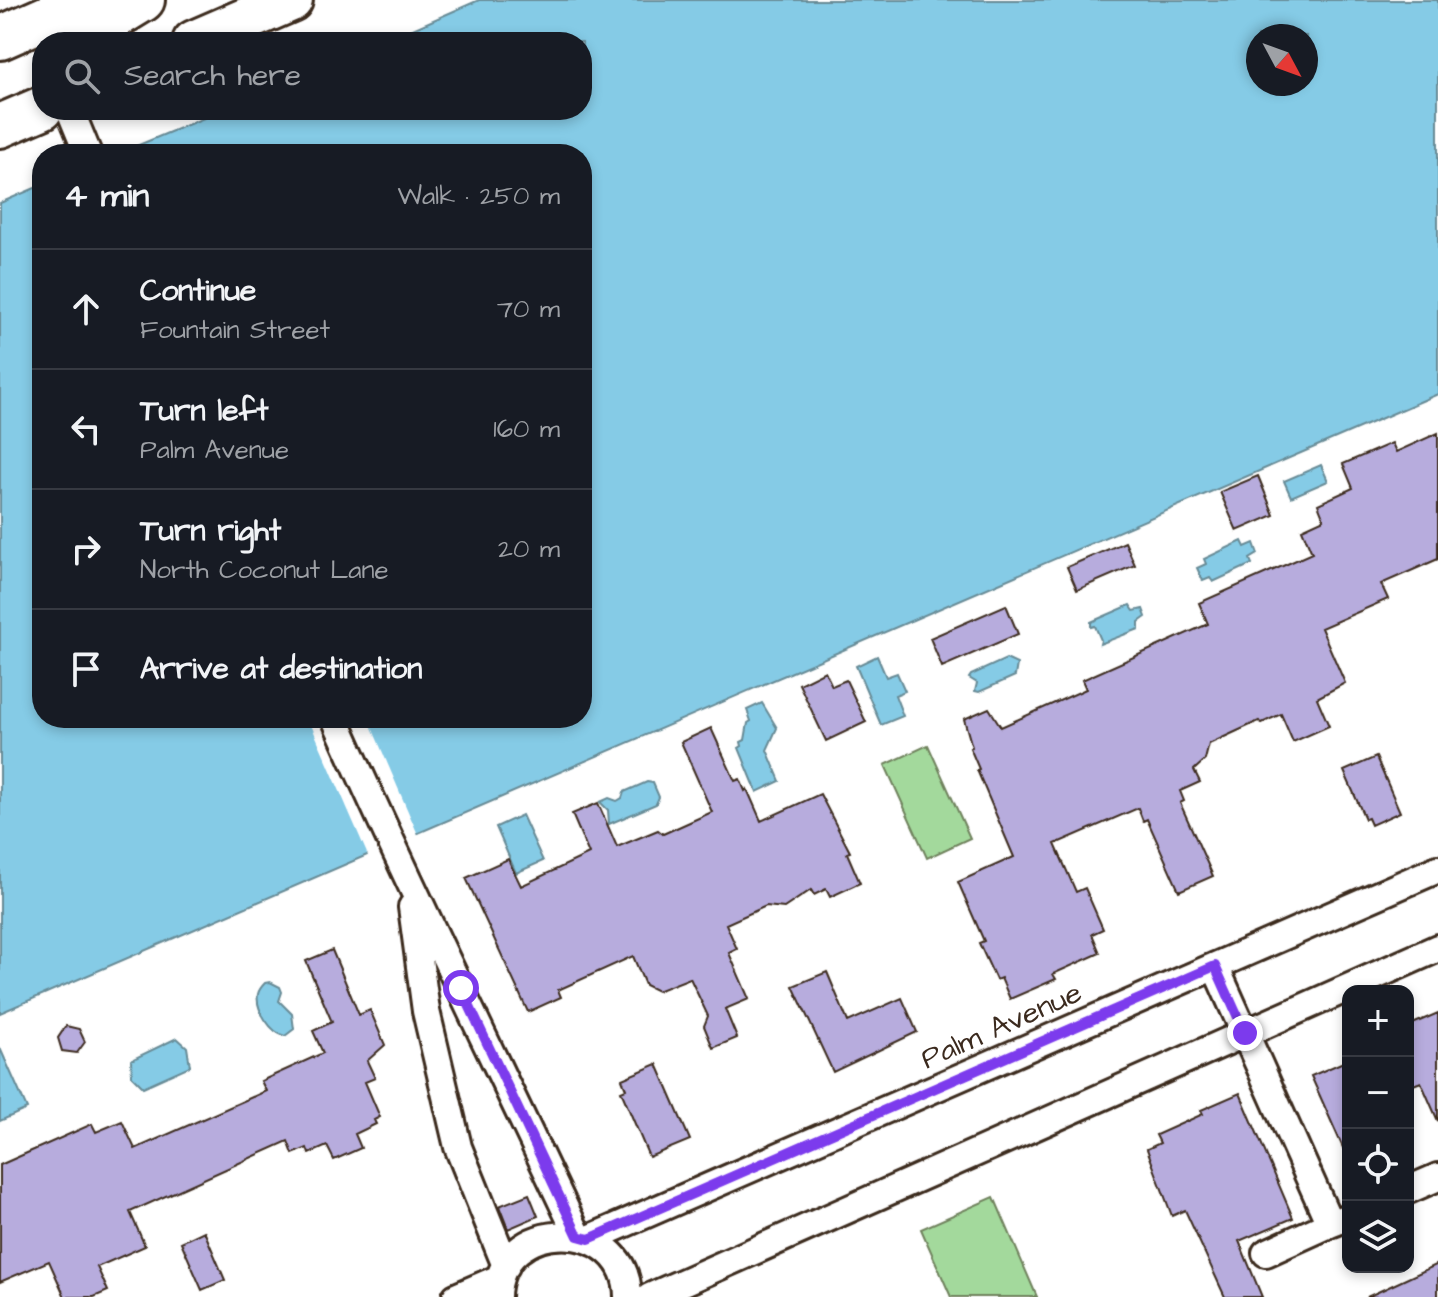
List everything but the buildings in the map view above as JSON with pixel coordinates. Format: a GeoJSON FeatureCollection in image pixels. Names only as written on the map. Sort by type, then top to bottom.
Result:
{"type":"FeatureCollection","features":[{"type":"Feature","properties":{"kind":"highway"},"geometry":{"type":"LineString","coordinates":[[0,38],[86,0]]}},
{"type":"Feature","properties":{"kind":"highway"},"geometry":{"type":"LineString","coordinates":[[98,32],[112,19],[143,0]]}},
{"type":"Feature","properties":{"kind":"highway"},"geometry":{"type":"LineString","coordinates":[[217,32],[291,0]]}},
{"type":"Feature","properties":{"kind":"highway"},"geometry":{"type":"LineString","coordinates":[[0,93],[32,95]]}},
{"type":"Feature","properties":{"kind":"highway"},"geometry":{"type":"LineString","coordinates":[[0,126],[32,112]]}},
{"type":"Feature","properties":{"kind":"street"},"geometry":{"type":"LineString","coordinates":[[74,120],[84,144]]}},
{"type":"Feature","properties":{"kind":"street"},"geometry":{"type":"LineString","coordinates":[[339,728],[408,883],[584,1238],[613,1257],[623,1272],[628,1297]]}},
{"type":"Feature","properties":{"kind":"street","name":"Palm Avenue"},"geometry":{"type":"LineString","coordinates":[[501,1280],[519,1250],[537,1239],[557,1234],[584,1238],[1438,869]]}},
{"type":"Feature","properties":{"kind":"street"},"geometry":{"type":"LineString","coordinates":[[408,883],[426,1011],[458,1147],[501,1280],[456,1297]]}},
{"type":"Feature","properties":{"kind":"street"},"geometry":{"type":"LineString","coordinates":[[650,1297],[1438,948]]}},
{"type":"Feature","properties":{"kind":"street"},"geometry":{"type":"LineString","coordinates":[[1215,966],[1245,1033],[1339,1220],[1266,1253]]}},
{"type":"Feature","properties":{"kind":"street"},"geometry":{"type":"LineString","coordinates":[[1414,1187],[1438,1177]]}},
{"type":"Feature","properties":{"kind":"green space"},"geometry":{"type":"Polygon","coordinates":[[[928,745],[970,838],[927,858],[885,765],[928,745]]]}},
{"type":"Feature","properties":{"kind":"green space"},"geometry":{"type":"Polygon","coordinates":[[[994,1197],[1037,1297],[951,1297],[921,1229],[994,1197]]]}},
{"type":"Feature","properties":{"kind":"water"},"geometry":{"type":"Polygon","coordinates":[[[479,0],[1438,0],[1438,394],[0,1013],[0,203],[32,189],[32,728],[592,728],[592,144],[141,144],[199,120],[592,120],[592,32],[406,32],[479,0]]]}},
{"type":"Feature","properties":{"kind":"water"},"geometry":{"type":"Polygon","coordinates":[[[1321,465],[1328,481],[1291,497],[1284,481],[1321,465]]]}},
{"type":"Feature","properties":{"kind":"water"},"geometry":{"type":"Polygon","coordinates":[[[1242,541],[1245,547],[1254,543],[1258,554],[1250,559],[1252,564],[1213,582],[1210,578],[1203,581],[1197,568],[1206,564],[1204,559],[1242,541]]]}},
{"type":"Feature","properties":{"kind":"water"},"geometry":{"type":"Polygon","coordinates":[[[1130,605],[1134,611],[1143,609],[1146,617],[1139,622],[1139,629],[1100,644],[1101,640],[1095,626],[1091,627],[1091,622],[1130,605]]]}},
{"type":"Feature","properties":{"kind":"water"},"geometry":{"type":"Polygon","coordinates":[[[877,656],[886,677],[897,673],[905,691],[895,695],[903,716],[881,725],[856,666],[877,656]]]}},
{"type":"Feature","properties":{"kind":"water"},"geometry":{"type":"Polygon","coordinates":[[[1006,659],[1017,664],[1015,676],[975,691],[977,683],[969,678],[971,675],[1006,659]]]}},
{"type":"Feature","properties":{"kind":"water"},"geometry":{"type":"Polygon","coordinates":[[[762,703],[777,728],[767,750],[780,781],[757,792],[739,748],[751,721],[747,710],[762,703]]]}},
{"type":"Feature","properties":{"kind":"water"},"geometry":{"type":"Polygon","coordinates":[[[647,782],[653,783],[659,797],[656,804],[609,824],[608,810],[600,802],[609,798],[617,801],[624,792],[647,782]]]}},
{"type":"Feature","properties":{"kind":"water"},"geometry":{"type":"Polygon","coordinates":[[[522,815],[543,861],[516,873],[496,827],[522,815]]]}},
{"type":"Feature","properties":{"kind":"water"},"geometry":{"type":"Polygon","coordinates":[[[270,982],[280,987],[279,1001],[292,1014],[294,1029],[285,1036],[270,1025],[259,1006],[259,991],[270,982]]]}},
{"type":"Feature","properties":{"kind":"water"},"geometry":{"type":"Polygon","coordinates":[[[177,1038],[187,1047],[190,1066],[143,1087],[132,1076],[131,1060],[177,1038]]]}},
{"type":"Feature","properties":{"kind":"water"},"geometry":{"type":"Polygon","coordinates":[[[0,1048],[27,1109],[0,1121],[0,1048]]]}},
{"type":"Feature","properties":{"kind":"pier"},"geometry":{"type":"Polygon","coordinates":[[[312,728],[372,728],[419,837],[369,858],[312,728]]]}},
{"type":"Feature","properties":{"kind":"route"},"geometry":{"type":"LineString","coordinates":[[461,988],[578,1236],[589,1239],[1215,966],[1245,1033]]}}]}
